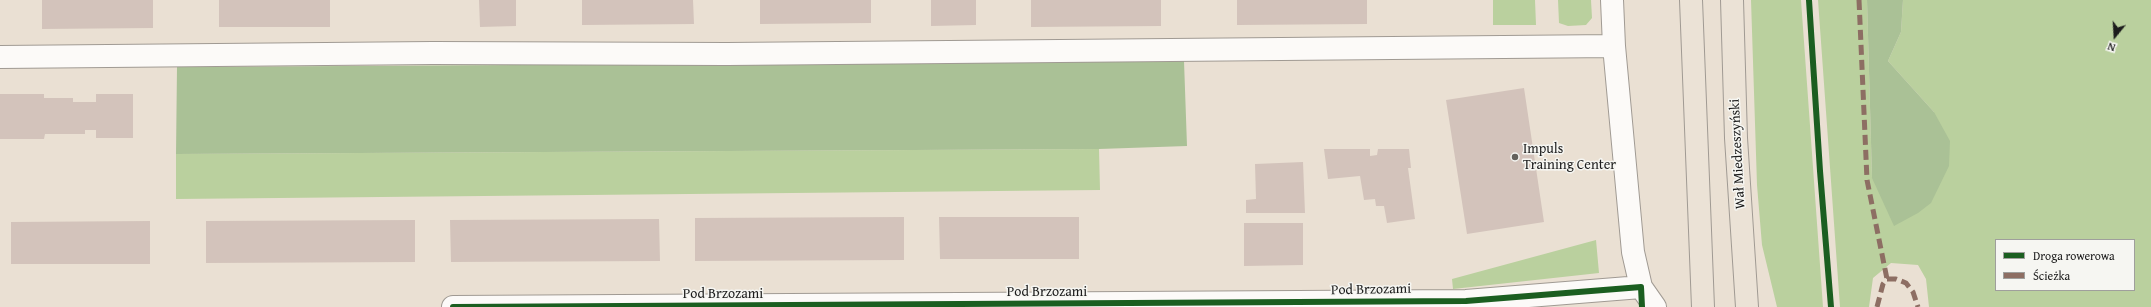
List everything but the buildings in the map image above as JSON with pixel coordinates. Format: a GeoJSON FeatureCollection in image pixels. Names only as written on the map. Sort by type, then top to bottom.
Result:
{"type":"FeatureCollection","features":[{"type":"Feature","properties":{"kind":"main road"},"geometry":{"type":"LineString","coordinates":[[1691,0],[1703,307]]}},
{"type":"Feature","properties":{"kind":"main road","name":"Wał Miedzeszyński"},"geometry":{"type":"LineString","coordinates":[[1732,0],[1736,138],[1747,307]]}},
{"type":"Feature","properties":{"kind":"street"},"geometry":{"type":"LineString","coordinates":[[1612,0],[1614,46],[1633,252],[1641,287],[1655,307]]}},
{"type":"Feature","properties":{"kind":"street"},"geometry":{"type":"LineString","coordinates":[[0,57],[575,53],[727,54],[1614,46]]}},
{"type":"Feature","properties":{"kind":"street","name":"Pod Brzozami"},"geometry":{"type":"LineString","coordinates":[[453,307],[1466,301],[1641,287]]}},
{"type":"Feature","properties":{"kind":"green space"},"geometry":{"type":"Polygon","coordinates":[[[1493,0],[1535,0],[1536,25],[1493,25],[1493,0]]]}},
{"type":"Feature","properties":{"kind":"green space"},"geometry":{"type":"Polygon","coordinates":[[[1558,0],[1591,0],[1592,18],[1586,25],[1568,26],[1559,23],[1558,0]]]}},
{"type":"Feature","properties":{"kind":"green space"},"geometry":{"type":"Polygon","coordinates":[[[1751,0],[1801,0],[1823,307],[1777,307],[1762,245],[1757,185],[1751,0]]]}},
{"type":"Feature","properties":{"kind":"green space"},"geometry":{"type":"Polygon","coordinates":[[[1818,0],[1867,0],[1872,178],[1934,112],[1888,61],[1901,32],[1903,0],[2151,0],[2151,307],[1929,307],[1926,279],[1918,265],[1891,263],[1873,278],[1869,307],[1840,307],[1818,0]]]}},
{"type":"Feature","properties":{"kind":"green space"},"geometry":{"type":"Polygon","coordinates":[[[1867,0],[1903,0],[1901,32],[1888,61],[1934,112],[1950,141],[1949,166],[1931,203],[1918,213],[1894,226],[1872,178],[1867,0]]]}},
{"type":"Feature","properties":{"kind":"green space"},"geometry":{"type":"Polygon","coordinates":[[[1184,61],[1187,146],[1099,149],[176,154],[177,67],[1184,61]]]}},
{"type":"Feature","properties":{"kind":"green space"},"geometry":{"type":"Polygon","coordinates":[[[1099,149],[1100,190],[176,199],[176,154],[1099,149]]]}},
{"type":"Feature","properties":{"kind":"green space"},"geometry":{"type":"Polygon","coordinates":[[[1596,240],[1599,273],[1453,289],[1452,279],[1596,240]]]}},
{"type":"Feature","properties":{"kind":"marked path"},"geometry":{"type":"LineString","coordinates":[[1859,0],[1867,180],[1887,279]]}},
{"type":"Feature","properties":{"kind":"marked path"},"geometry":{"type":"LineString","coordinates":[[1877,307],[1883,284],[1887,279],[1896,279],[1906,283],[1913,292],[1918,307]]}},
{"type":"Feature","properties":{"kind":"cycle path"},"geometry":{"type":"LineString","coordinates":[[1809,0],[1820,171],[1831,307]]}},
{"type":"Feature","properties":{"kind":"cycle path"},"geometry":{"type":"LineString","coordinates":[[453,307],[1466,301],[1641,287],[1642,307]]}},
{"type":"Feature","properties":{"kind":"place","name":"Impuls Training Center"},"geometry":{"type":"Point","coordinates":[1515,157]}}]}
